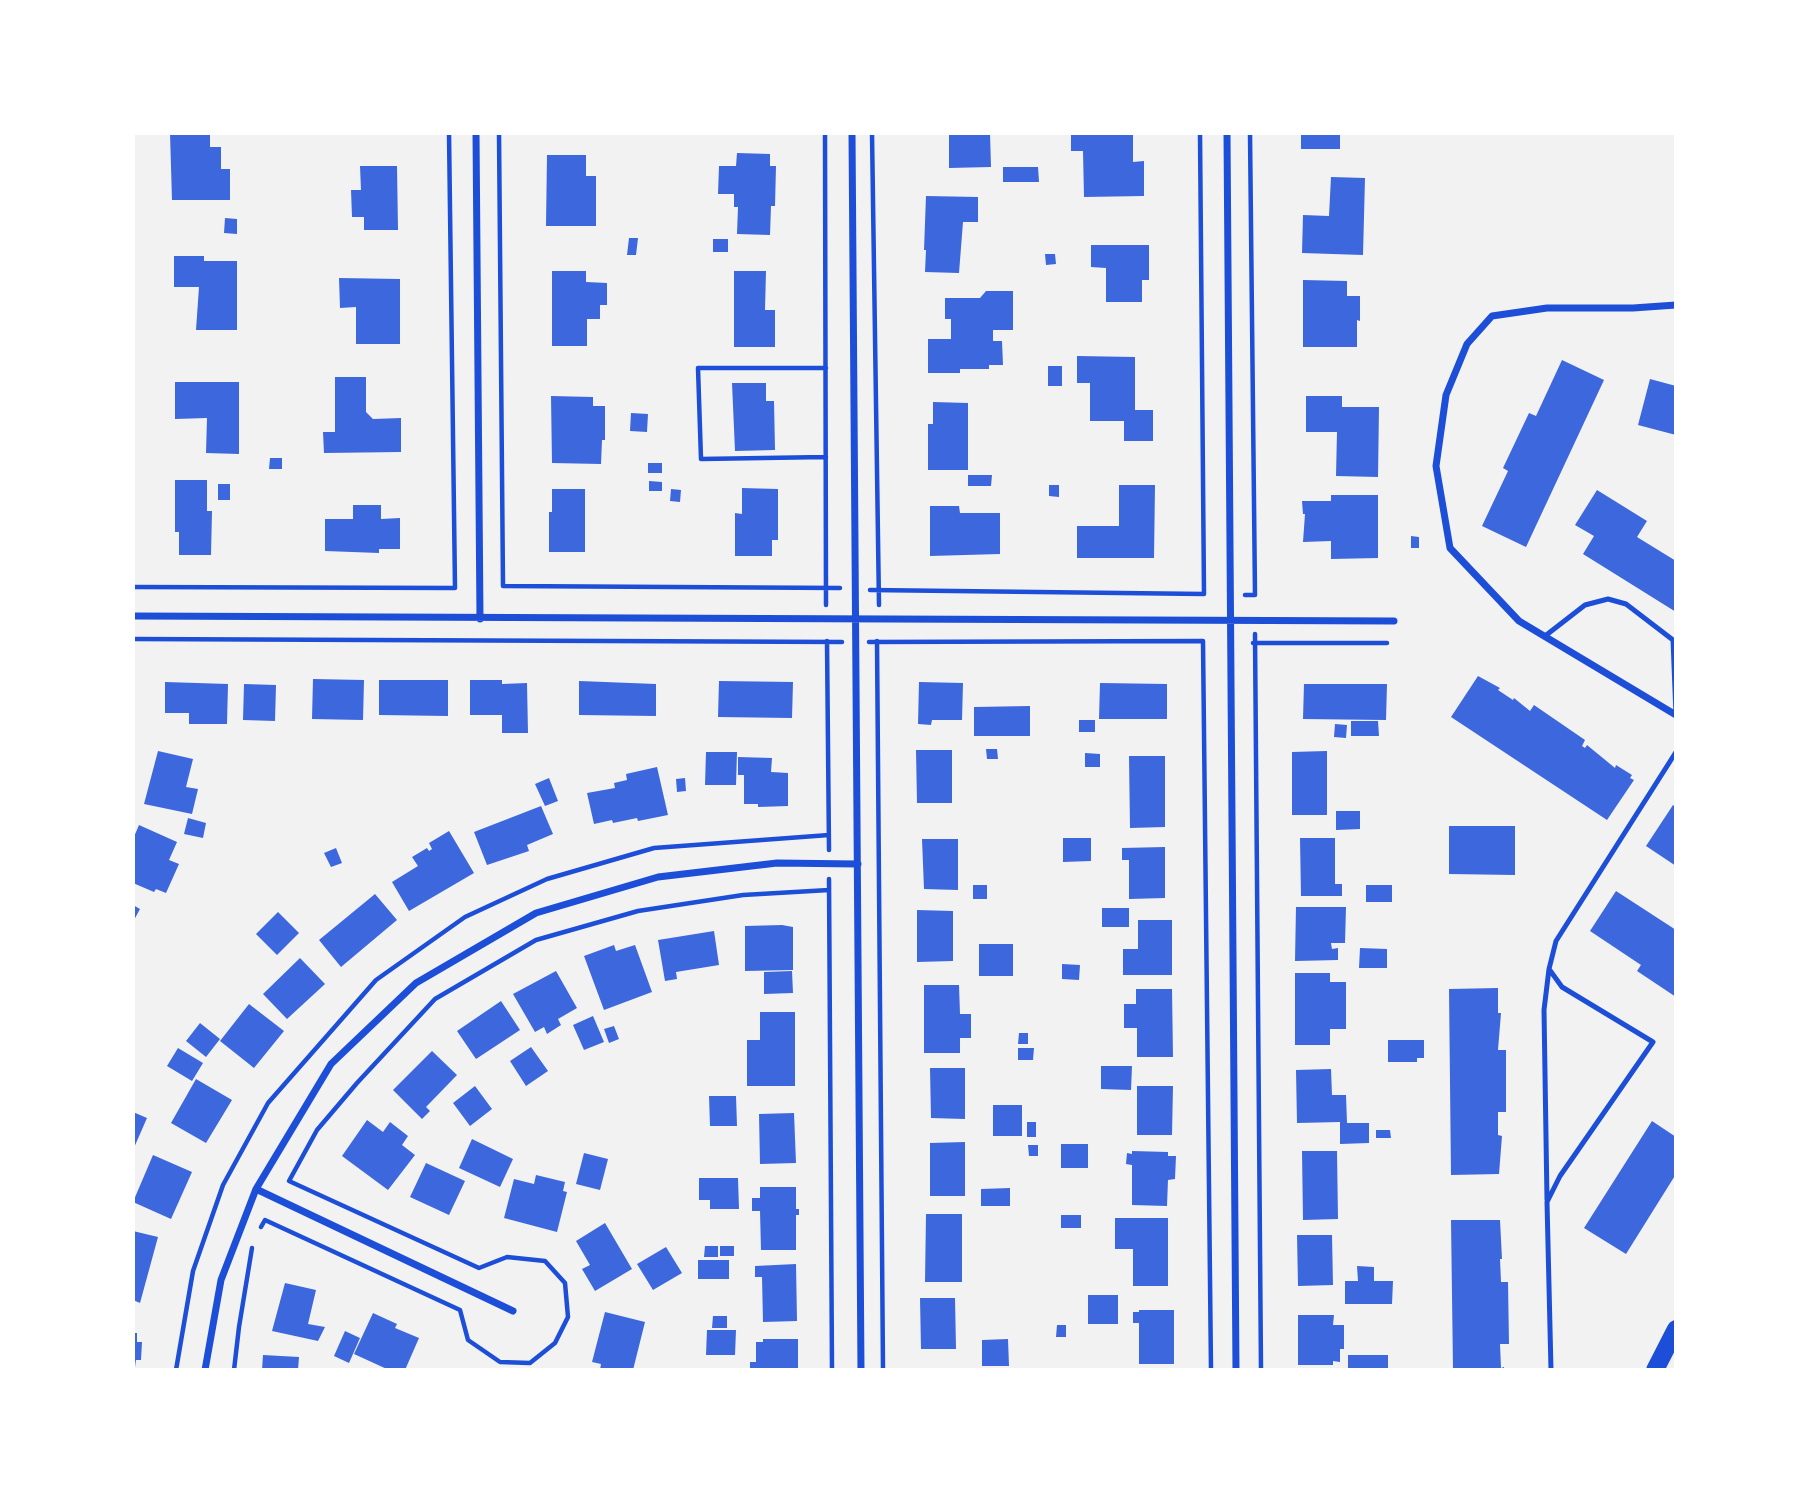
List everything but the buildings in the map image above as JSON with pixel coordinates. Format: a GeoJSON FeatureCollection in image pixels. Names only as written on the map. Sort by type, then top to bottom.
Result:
{"type":"FeatureCollection","features":[{"type":"Feature","properties":{"kind":"main road"},"geometry":{"type":"LineString","coordinates":[[1655,1370],[1676,1329]]}},
{"type":"Feature","properties":{"kind":"street"},"geometry":{"type":"LineString","coordinates":[[476,133],[480,618]]}},
{"type":"Feature","properties":{"kind":"street"},"geometry":{"type":"LineString","coordinates":[[852,133],[861,1370]]}},
{"type":"Feature","properties":{"kind":"street"},"geometry":{"type":"LineString","coordinates":[[1227,133],[1236,1370]]}},
{"type":"Feature","properties":{"kind":"street"},"geometry":{"type":"LineString","coordinates":[[1676,305],[1547,308],[1492,316],[1466,344],[1446,395],[1436,466],[1450,548],[1520,621],[1676,715]]}},
{"type":"Feature","properties":{"kind":"street"},"geometry":{"type":"LineString","coordinates":[[133,616],[1394,621]]}},
{"type":"Feature","properties":{"kind":"street"},"geometry":{"type":"LineString","coordinates":[[205,1370],[221,1280],[256,1189],[331,1064],[416,983],[536,913],[658,877],[777,863],[858,864]]}},
{"type":"Feature","properties":{"kind":"street"},"geometry":{"type":"LineString","coordinates":[[256,1189],[513,1311]]}},
{"type":"Feature","properties":{"kind":"lane"},"geometry":{"type":"LineString","coordinates":[[1545,636],[1585,605],[1608,599],[1626,604],[1673,640],[1676,715]]}},
{"type":"Feature","properties":{"kind":"lane"},"geometry":{"type":"LineString","coordinates":[[1551,1370],[1544,1010],[1549,970],[1556,941],[1676,752]]}},
{"type":"Feature","properties":{"kind":"lane"},"geometry":{"type":"LineString","coordinates":[[1547,1202],[1560,1176],[1653,1042],[1562,987],[1549,970]]}},
{"type":"Feature","properties":{"kind":"path"},"geometry":{"type":"LineString","coordinates":[[133,587],[455,588],[449,133]]}},
{"type":"Feature","properties":{"kind":"path"},"geometry":{"type":"LineString","coordinates":[[499,133],[503,586],[826,587],[879,591],[1205,594],[1200,133]]}},
{"type":"Feature","properties":{"kind":"path"},"geometry":{"type":"LineString","coordinates":[[825,133],[826,587]]}},
{"type":"Feature","properties":{"kind":"path"},"geometry":{"type":"LineString","coordinates":[[872,133],[879,591]]}},
{"type":"Feature","properties":{"kind":"path"},"geometry":{"type":"LineString","coordinates":[[1250,133],[1261,1370]]}},
{"type":"Feature","properties":{"kind":"path"},"geometry":{"type":"LineString","coordinates":[[826,368],[698,368],[701,459],[826,457]]}},
{"type":"Feature","properties":{"kind":"path"},"geometry":{"type":"LineString","coordinates":[[1232,594],[1255,595]]}},
{"type":"Feature","properties":{"kind":"path"},"geometry":{"type":"LineString","coordinates":[[133,639],[827,643],[832,1370]]}},
{"type":"Feature","properties":{"kind":"path"},"geometry":{"type":"LineString","coordinates":[[1203,641],[1212,1370]]}},
{"type":"Feature","properties":{"kind":"path"},"geometry":{"type":"LineString","coordinates":[[883,1370],[876,642],[1387,643]]}},
{"type":"Feature","properties":{"kind":"path"},"geometry":{"type":"LineString","coordinates":[[176,1370],[193,1271],[223,1185],[268,1103],[376,980],[465,917],[547,879],[654,848],[829,835]]}},
{"type":"Feature","properties":{"kind":"path"},"geometry":{"type":"LineString","coordinates":[[259,1230],[265,1220],[460,1310],[468,1340],[500,1362],[530,1363],[555,1343],[568,1317],[565,1283],[545,1261],[507,1256],[479,1268],[289,1181],[317,1130],[435,999],[536,940],[638,911],[743,895],[829,890]]}},
{"type":"Feature","properties":{"kind":"path"},"geometry":{"type":"LineString","coordinates":[[234,1370],[254,1239]]}}]}
